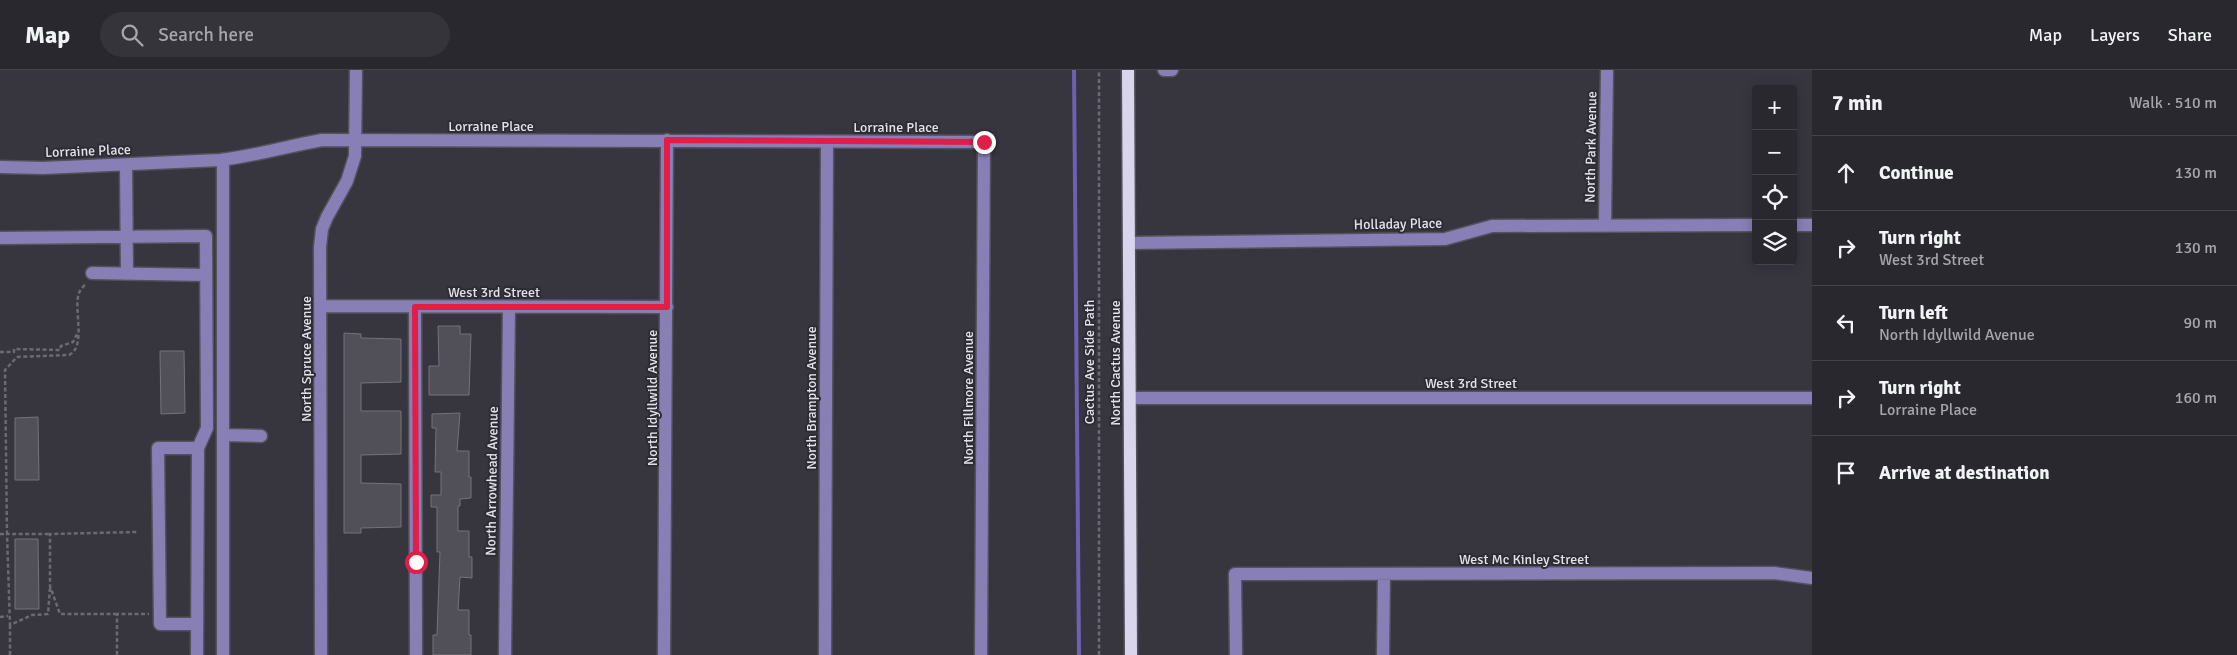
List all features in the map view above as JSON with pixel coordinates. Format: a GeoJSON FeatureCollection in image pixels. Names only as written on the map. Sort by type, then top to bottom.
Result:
{"type":"FeatureCollection","features":[{"type":"Feature","properties":{"kind":"main road","name":"North Cactus Avenue"},"geometry":{"type":"LineString","coordinates":[[1128,70],[1132,655]]}},
{"type":"Feature","properties":{"kind":"street","name":"North Spruce Avenue"},"geometry":{"type":"LineString","coordinates":[[321,655],[320,247],[322,229],[351,171],[355,156],[356,70]]}},
{"type":"Feature","properties":{"kind":"street"},"geometry":{"type":"LineString","coordinates":[[1164,70],[1172,70]]}},
{"type":"Feature","properties":{"kind":"street","name":"North Park Avenue"},"geometry":{"type":"LineString","coordinates":[[1605,225],[1607,70]]}},
{"type":"Feature","properties":{"kind":"street","name":"Lorraine Place"},"geometry":{"type":"LineString","coordinates":[[0,167],[126,165],[223,160],[248,157],[289,145],[322,140],[355,142],[667,140],[984,142]]}},
{"type":"Feature","properties":{"kind":"street","name":"North Idyllwild Avenue"},"geometry":{"type":"LineString","coordinates":[[664,655],[667,140]]}},
{"type":"Feature","properties":{"kind":"street","name":"North Brampton Avenue"},"geometry":{"type":"LineString","coordinates":[[826,655],[827,142]]}},
{"type":"Feature","properties":{"kind":"street","name":"North Fillmore Avenue"},"geometry":{"type":"LineString","coordinates":[[981,655],[984,142]]}},
{"type":"Feature","properties":{"kind":"street"},"geometry":{"type":"LineString","coordinates":[[223,160],[223,655]]}},
{"type":"Feature","properties":{"kind":"street"},"geometry":{"type":"LineString","coordinates":[[126,165],[127,274]]}},
{"type":"Feature","properties":{"kind":"street","name":"Holladay Place"},"geometry":{"type":"LineString","coordinates":[[1129,243],[1445,239],[1492,226],[1752,225]]}},
{"type":"Feature","properties":{"kind":"street"},"geometry":{"type":"LineString","coordinates":[[1797,225],[1812,225]]}},
{"type":"Feature","properties":{"kind":"street"},"geometry":{"type":"LineString","coordinates":[[0,238],[206,236],[208,428],[198,448],[197,655]]}},
{"type":"Feature","properties":{"kind":"street"},"geometry":{"type":"LineString","coordinates":[[92,274],[206,274]]}},
{"type":"Feature","properties":{"kind":"street","name":"West 3rd Street"},"geometry":{"type":"LineString","coordinates":[[321,306],[667,307]]}},
{"type":"Feature","properties":{"kind":"street"},"geometry":{"type":"LineString","coordinates":[[415,307],[416,655]]}},
{"type":"Feature","properties":{"kind":"street","name":"North Arrowhead Avenue"},"geometry":{"type":"LineString","coordinates":[[505,655],[509,307]]}},
{"type":"Feature","properties":{"kind":"street","name":"West 3rd Street"},"geometry":{"type":"LineString","coordinates":[[1130,398],[1812,398]]}},
{"type":"Feature","properties":{"kind":"street"},"geometry":{"type":"LineString","coordinates":[[224,435],[261,436]]}},
{"type":"Feature","properties":{"kind":"street"},"geometry":{"type":"LineString","coordinates":[[197,624],[160,624],[158,448],[198,448]]}},
{"type":"Feature","properties":{"kind":"street","name":"West Mc Kinley Street"},"geometry":{"type":"LineString","coordinates":[[1236,655],[1236,574],[1774,573],[1812,578]]}},
{"type":"Feature","properties":{"kind":"street"},"geometry":{"type":"LineString","coordinates":[[1383,655],[1384,574]]}},
{"type":"Feature","properties":{"kind":"path","name":"Cactus Ave Side Path"},"geometry":{"type":"LineString","coordinates":[[1099,70],[1099,655]]}},
{"type":"Feature","properties":{"kind":"path"},"geometry":{"type":"LineString","coordinates":[[10,655],[5,370],[17,357],[69,355],[77,348],[78,294],[92,274]]}},
{"type":"Feature","properties":{"kind":"path"},"geometry":{"type":"LineString","coordinates":[[0,352],[14,352],[14,349],[60,350],[61,346],[73,342],[78,333]]}},
{"type":"Feature","properties":{"kind":"path"},"geometry":{"type":"LineString","coordinates":[[0,534],[137,532]]}},
{"type":"Feature","properties":{"kind":"path"},"geometry":{"type":"LineString","coordinates":[[10,624],[32,615],[48,614],[50,534]]}},
{"type":"Feature","properties":{"kind":"path"},"geometry":{"type":"LineString","coordinates":[[50,586],[60,614],[160,614]]}},
{"type":"Feature","properties":{"kind":"path"},"geometry":{"type":"LineString","coordinates":[[117,614],[118,655]]}},
{"type":"Feature","properties":{"kind":"path"},"geometry":{"type":"LineString","coordinates":[[0,616],[8,616]]}},
{"type":"Feature","properties":{"kind":"building"},"geometry":{"type":"Polygon","coordinates":[[[438,326],[460,326],[460,334],[471,334],[469,395],[429,395],[429,366],[439,366],[438,326]]]}},
{"type":"Feature","properties":{"kind":"building"},"geometry":{"type":"Polygon","coordinates":[[[344,333],[361,334],[361,338],[401,339],[401,382],[361,383],[361,411],[401,411],[401,454],[361,455],[361,483],[401,484],[401,527],[361,528],[361,533],[344,533],[344,333]]]}},
{"type":"Feature","properties":{"kind":"building"},"geometry":{"type":"Polygon","coordinates":[[[160,351],[184,351],[185,413],[161,414],[160,351]]]}},
{"type":"Feature","properties":{"kind":"building"},"geometry":{"type":"Polygon","coordinates":[[[460,413],[457,451],[469,451],[471,498],[460,499],[460,506],[458,506],[458,531],[469,531],[469,557],[472,557],[472,578],[460,577],[458,610],[469,610],[471,655],[433,655],[433,635],[437,635],[440,552],[437,552],[437,507],[431,507],[431,495],[441,495],[441,472],[435,472],[436,428],[432,428],[432,414],[460,413]]]}},
{"type":"Feature","properties":{"kind":"building"},"geometry":{"type":"Polygon","coordinates":[[[38,417],[39,480],[15,480],[15,418],[38,417]]]}},
{"type":"Feature","properties":{"kind":"building"},"geometry":{"type":"Polygon","coordinates":[[[15,539],[38,539],[39,609],[15,609],[15,539]]]}},
{"type":"Feature","properties":{"kind":"waterway"},"geometry":{"type":"LineString","coordinates":[[1074,70],[1079,655]]}},
{"type":"Feature","properties":{"kind":"route"},"geometry":{"type":"LineString","coordinates":[[416,562],[415,307],[667,307],[667,140],[984,142]]}}]}
